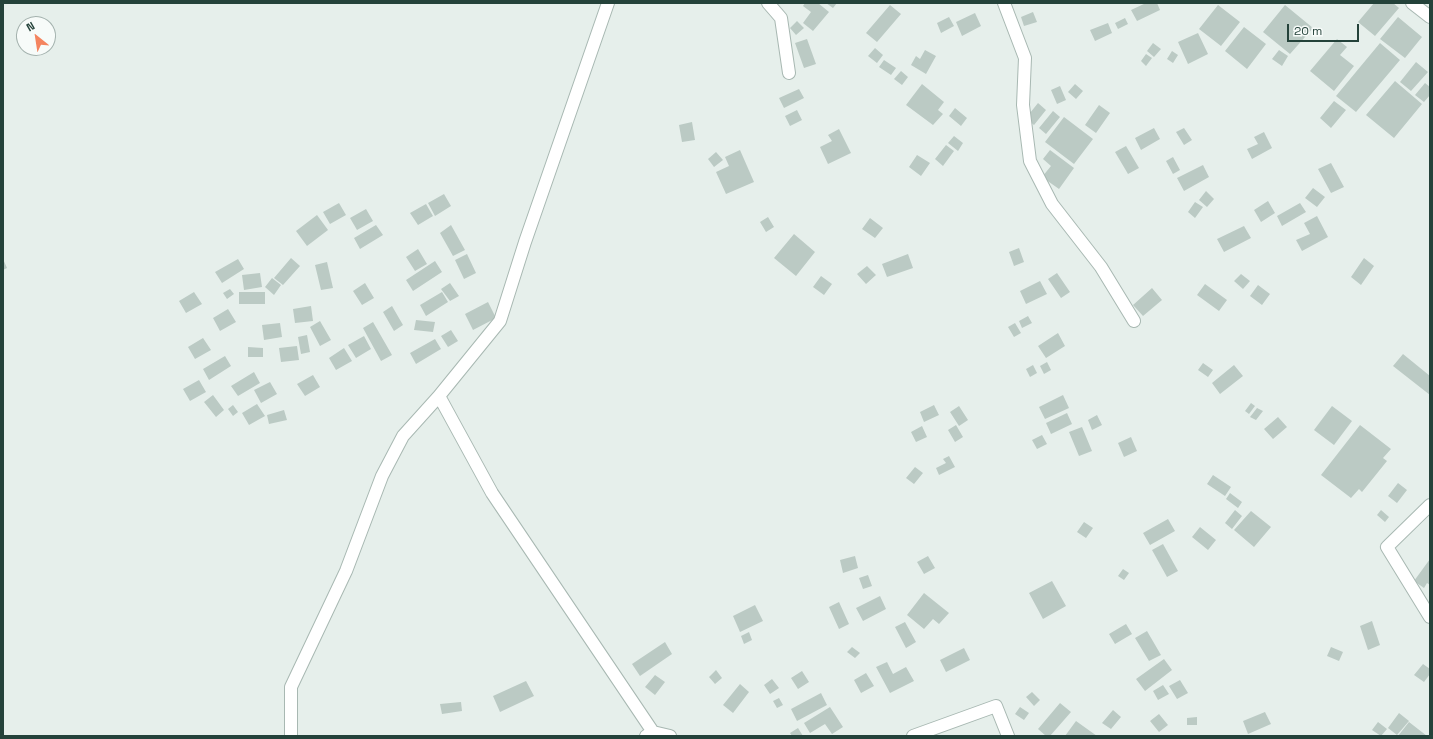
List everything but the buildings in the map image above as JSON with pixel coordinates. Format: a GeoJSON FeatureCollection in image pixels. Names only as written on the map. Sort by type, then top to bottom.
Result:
{"type":"FeatureCollection","features":[{"type":"Feature","properties":{"kind":"street"},"geometry":{"type":"LineString","coordinates":[[291,736],[291,687],[346,571],[382,476],[403,436],[439,396],[500,321],[525,242],[608,3]]}},
{"type":"Feature","properties":{"kind":"street"},"geometry":{"type":"LineString","coordinates":[[768,3],[781,18],[789,73]]}},
{"type":"Feature","properties":{"kind":"street"},"geometry":{"type":"LineString","coordinates":[[1004,3],[1025,58],[1023,105],[1030,161],[1052,204],[1101,267],[1134,321]]}},
{"type":"Feature","properties":{"kind":"street"},"geometry":{"type":"LineString","coordinates":[[1412,3],[1430,17]]}},
{"type":"Feature","properties":{"kind":"street"},"geometry":{"type":"LineString","coordinates":[[439,396],[492,493],[650,734],[670,736]]}},
{"type":"Feature","properties":{"kind":"street"},"geometry":{"type":"LineString","coordinates":[[1430,505],[1387,547],[1430,617]]}},
{"type":"Feature","properties":{"kind":"street"},"geometry":{"type":"LineString","coordinates":[[913,736],[996,706],[1008,736]]}}]}
